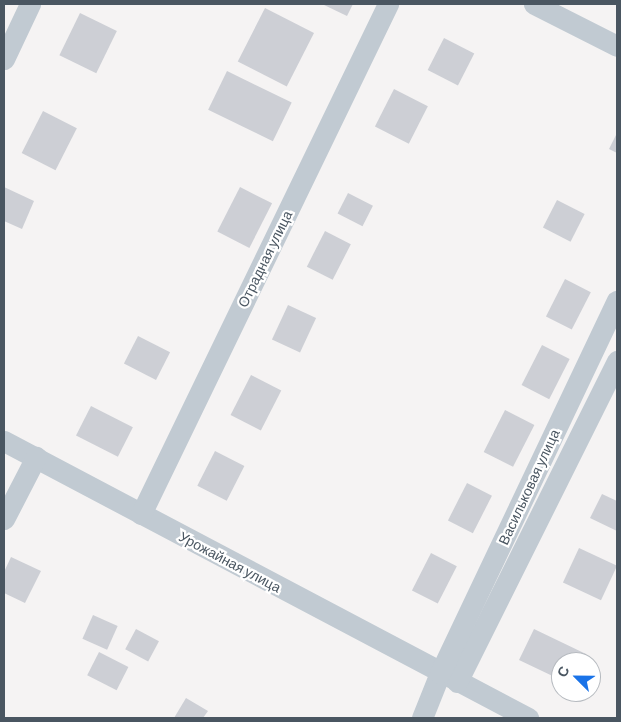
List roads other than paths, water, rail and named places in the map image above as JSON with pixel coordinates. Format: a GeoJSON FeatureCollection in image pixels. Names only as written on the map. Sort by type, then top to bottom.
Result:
{"type":"FeatureCollection","features":[{"type":"Feature","properties":{"kind":"street"},"geometry":{"type":"LineString","coordinates":[[4,59],[30,4]]}},
{"type":"Feature","properties":{"kind":"street","name":"Отрадная улица"},"geometry":{"type":"LineString","coordinates":[[142,514],[388,4]]}},
{"type":"Feature","properties":{"kind":"street"},"geometry":{"type":"LineString","coordinates":[[534,4],[617,46]]}},
{"type":"Feature","properties":{"kind":"street","name":"Васильковая улица"},"geometry":{"type":"LineString","coordinates":[[448,678],[617,301]]}},
{"type":"Feature","properties":{"kind":"street","name":"Васильковая улица"},"geometry":{"type":"LineString","coordinates":[[448,678],[617,361]]}},
{"type":"Feature","properties":{"kind":"street","name":"Урожайная улица"},"geometry":{"type":"LineString","coordinates":[[4,441],[448,678],[528,718]]}},
{"type":"Feature","properties":{"kind":"street"},"geometry":{"type":"LineString","coordinates":[[4,519],[36,457]]}},
{"type":"Feature","properties":{"kind":"street"},"geometry":{"type":"LineString","coordinates":[[422,718],[448,678]]}}]}
